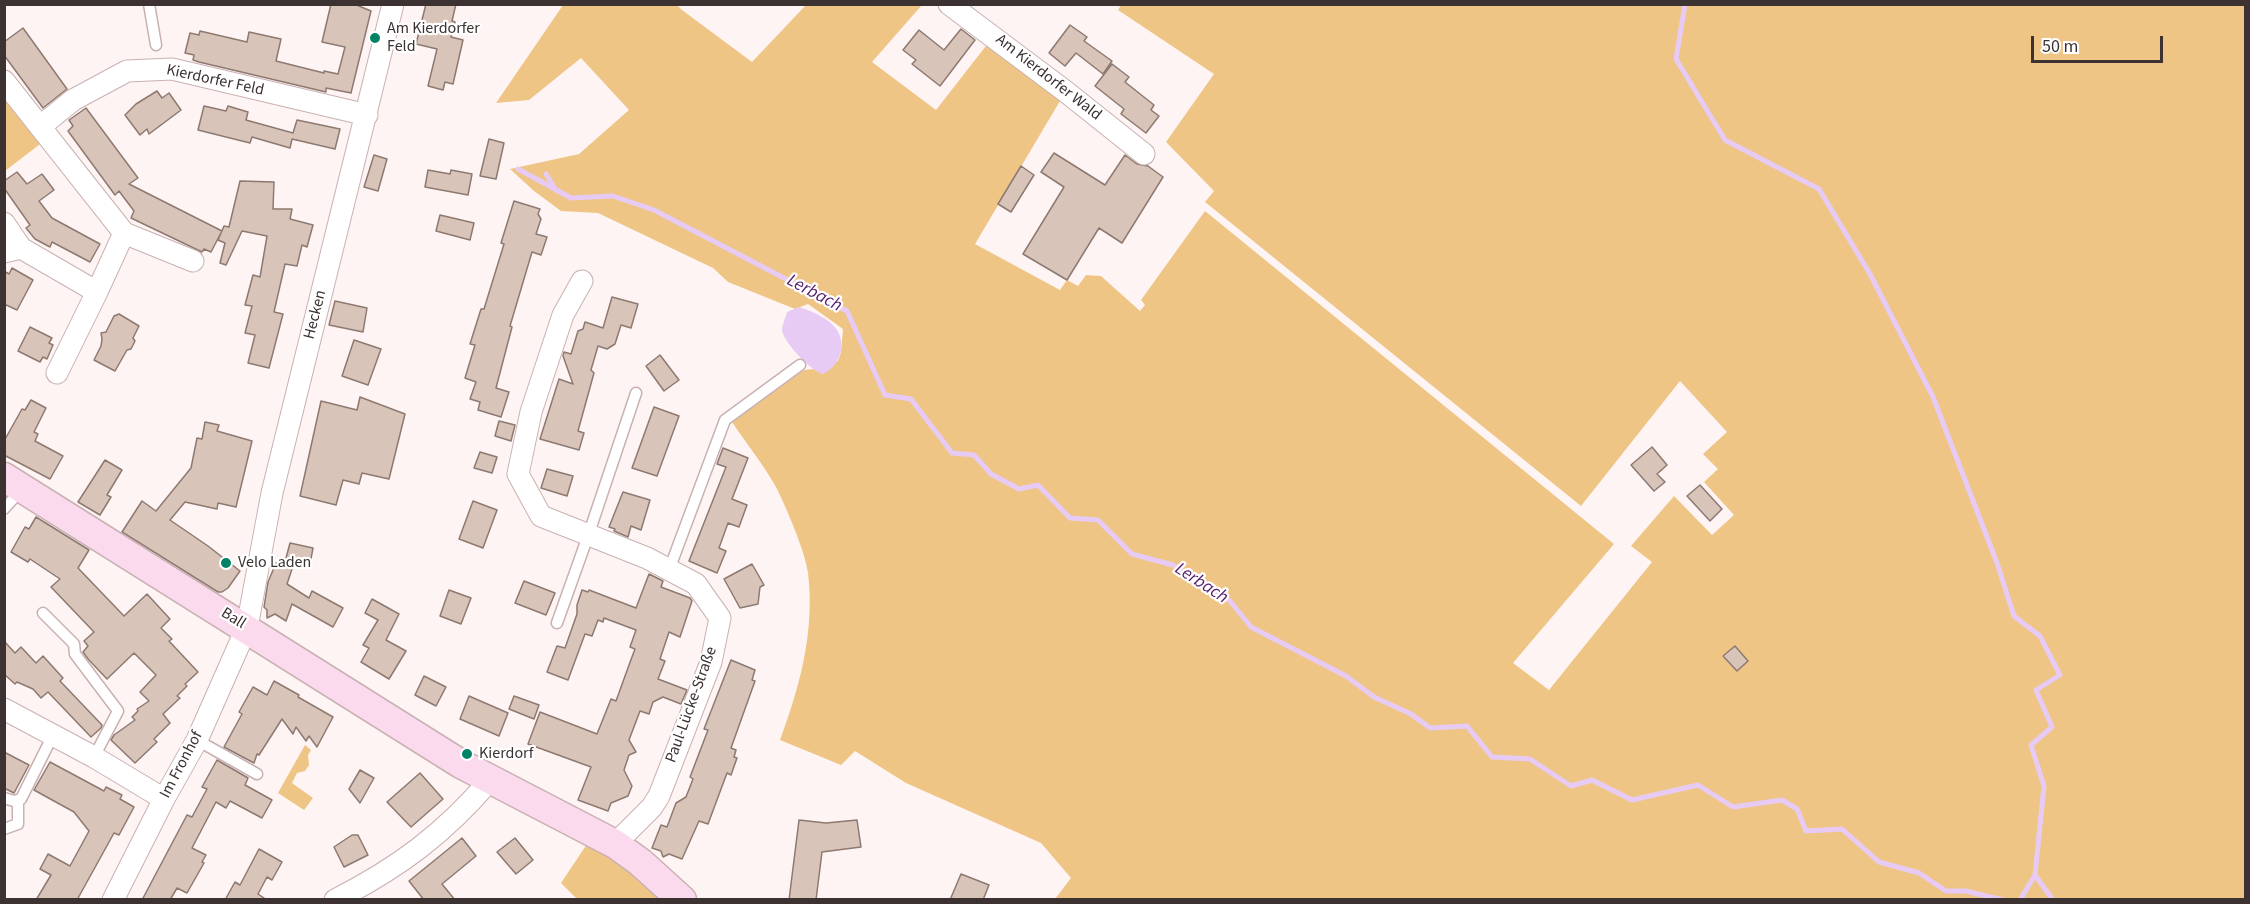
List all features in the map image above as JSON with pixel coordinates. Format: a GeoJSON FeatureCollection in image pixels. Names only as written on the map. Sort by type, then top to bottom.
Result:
{"type":"FeatureCollection","features":[{"type":"Feature","properties":{"kind":"main road","name":"Ball"},"geometry":{"type":"LineString","coordinates":[[11,491],[247,627],[461,764],[490,780]]}},
{"type":"Feature","properties":{"kind":"main road"},"geometry":{"type":"LineString","coordinates":[[490,780],[615,844],[640,862],[682,900]]}},
{"type":"Feature","properties":{"kind":"street","name":"Hecken"},"geometry":{"type":"LineString","coordinates":[[247,627],[272,493],[393,4]]}},
{"type":"Feature","properties":{"kind":"street","name":"Am Kierdorfer Wald"},"geometry":{"type":"LineString","coordinates":[[950,4],[1144,154]]}},
{"type":"Feature","properties":{"kind":"street","name":"Kierdorfer Feld"},"geometry":{"type":"LineString","coordinates":[[41,126],[73,100],[127,71],[172,69],[367,115]]}},
{"type":"Feature","properties":{"kind":"street"},"geometry":{"type":"LineString","coordinates":[[4,81],[124,233],[193,261]]}},
{"type":"Feature","properties":{"kind":"street"},"geometry":{"type":"LineString","coordinates":[[4,223],[13,250],[98,292]]}},
{"type":"Feature","properties":{"kind":"street"},"geometry":{"type":"LineString","coordinates":[[57,373],[98,292],[124,233]]}},
{"type":"Feature","properties":{"kind":"street","name":"Paul-Lücke-Straße"},"geometry":{"type":"LineString","coordinates":[[582,281],[563,315],[531,412],[518,474],[541,516],[647,558],[696,584],[720,618],[711,662],[659,796],[635,825],[615,844]]}},
{"type":"Feature","properties":{"kind":"street","name":"Im Fronhof"},"geometry":{"type":"LineString","coordinates":[[113,900],[197,740],[247,627]]}},
{"type":"Feature","properties":{"kind":"street"},"geometry":{"type":"LineString","coordinates":[[4,709],[94,757],[164,799]]}},
{"type":"Feature","properties":{"kind":"street"},"geometry":{"type":"LineString","coordinates":[[335,900],[371,881],[438,834],[490,780]]}},
{"type":"Feature","properties":{"kind":"lane"},"geometry":{"type":"LineString","coordinates":[[149,4],[156,45]]}},
{"type":"Feature","properties":{"kind":"lane"},"geometry":{"type":"LineString","coordinates":[[669,570],[725,420],[800,365]]}},
{"type":"Feature","properties":{"kind":"lane"},"geometry":{"type":"LineString","coordinates":[[557,622],[636,393]]}},
{"type":"Feature","properties":{"kind":"lane"},"geometry":{"type":"LineString","coordinates":[[43,613],[74,644],[75,654],[118,711],[94,757]]}},
{"type":"Feature","properties":{"kind":"lane"},"geometry":{"type":"LineString","coordinates":[[4,798],[21,799],[53,735]]}},
{"type":"Feature","properties":{"kind":"lane"},"geometry":{"type":"LineString","coordinates":[[197,740],[257,774]]}},
{"type":"Feature","properties":{"kind":"lane"},"geometry":{"type":"LineString","coordinates":[[4,828],[18,824],[18,800]]}},
{"type":"Feature","properties":{"kind":"shaded area"},"geometry":{"type":"Polygon","coordinates":[[[563,5],[677,5],[752,62],[806,5],[922,5],[872,62],[936,110],[989,42],[1063,96],[975,244],[1060,290],[1067,280],[1078,286],[1086,275],[1101,276],[1140,311],[1145,305],[1141,300],[1205,211],[1614,544],[1513,663],[1549,690],[1652,562],[1631,546],[1674,496],[1712,535],[1734,515],[1704,482],[1718,469],[1703,454],[1727,432],[1680,381],[1581,506],[1205,202],[1214,191],[1166,142],[1214,74],[1118,10],[1121,5],[2245,5],[2245,899],[1055,899],[1071,878],[1041,843],[906,783],[855,751],[841,765],[780,740],[794,699],[804,658],[810,595],[808,573],[799,541],[776,487],[732,422],[804,370],[838,361],[843,329],[808,304],[795,309],[728,282],[713,268],[598,213],[561,211],[510,169],[579,154],[629,110],[581,58],[529,100],[496,103],[563,5]]]}},
{"type":"Feature","properties":{"kind":"shaded area"},"geometry":{"type":"Polygon","coordinates":[[[4,88],[44,141],[5,171],[4,171],[4,88]]]}},
{"type":"Feature","properties":{"kind":"shaded area"},"geometry":{"type":"Polygon","coordinates":[[[799,307],[817,314],[838,331],[841,352],[835,365],[823,374],[805,362],[787,342],[782,330],[787,312],[799,307]]]}},
{"type":"Feature","properties":{"kind":"shaded area"},"geometry":{"type":"Polygon","coordinates":[[[305,745],[311,750],[308,755],[309,765],[305,771],[297,773],[292,783],[313,798],[304,810],[278,793],[305,745]]]}},
{"type":"Feature","properties":{"kind":"shaded area"},"geometry":{"type":"Polygon","coordinates":[[[589,841],[667,899],[577,899],[561,883],[589,841]]]}},
{"type":"Feature","properties":{"kind":"building"},"geometry":{"type":"Polygon","coordinates":[[[331,4],[354,4],[371,11],[351,93],[326,88],[326,92],[199,62],[193,60],[194,55],[185,53],[190,33],[199,35],[200,31],[247,42],[249,32],[281,39],[276,61],[324,73],[324,71],[338,74],[345,47],[322,42],[331,4]]]}},
{"type":"Feature","properties":{"kind":"building"},"geometry":{"type":"Polygon","coordinates":[[[426,4],[456,4],[451,37],[463,40],[453,84],[445,82],[443,90],[428,86],[437,49],[416,44],[426,4]]]}},
{"type":"Feature","properties":{"kind":"building"},"geometry":{"type":"Polygon","coordinates":[[[1070,25],[1087,37],[1084,41],[1112,61],[1103,74],[1076,53],[1065,66],[1049,53],[1070,25]]]}},
{"type":"Feature","properties":{"kind":"building"},"geometry":{"type":"Polygon","coordinates":[[[23,28],[67,89],[43,108],[4,55],[4,42],[23,28]]]}},
{"type":"Feature","properties":{"kind":"building"},"geometry":{"type":"Polygon","coordinates":[[[961,29],[975,40],[940,86],[912,64],[916,60],[903,50],[919,30],[944,50],[961,29]]]}},
{"type":"Feature","properties":{"kind":"building"},"geometry":{"type":"Polygon","coordinates":[[[1112,64],[1129,77],[1125,82],[1154,105],[1151,110],[1159,116],[1146,133],[1121,114],[1124,109],[1095,86],[1112,64]]]}},
{"type":"Feature","properties":{"kind":"building"},"geometry":{"type":"Polygon","coordinates":[[[157,91],[162,98],[169,93],[181,110],[149,134],[147,129],[140,135],[125,115],[136,104],[157,91]]]}},
{"type":"Feature","properties":{"kind":"building"},"geometry":{"type":"Polygon","coordinates":[[[204,106],[226,111],[228,106],[248,112],[246,120],[293,133],[297,120],[340,129],[335,149],[292,139],[290,148],[252,137],[250,143],[198,130],[204,106]]]}},
{"type":"Feature","properties":{"kind":"building"},"geometry":{"type":"Polygon","coordinates":[[[86,108],[138,178],[129,184],[222,231],[211,252],[204,249],[202,252],[131,218],[134,211],[119,191],[115,195],[68,131],[73,126],[69,120],[86,108]]]}},
{"type":"Feature","properties":{"kind":"building"},"geometry":{"type":"Polygon","coordinates":[[[489,139],[504,143],[496,179],[480,176],[489,139]]]}},
{"type":"Feature","properties":{"kind":"building"},"geometry":{"type":"Polygon","coordinates":[[[1054,153],[1105,185],[1125,155],[1137,164],[1148,166],[1163,177],[1122,243],[1099,228],[1067,280],[1023,254],[1064,187],[1041,172],[1054,153]]]}},
{"type":"Feature","properties":{"kind":"building"},"geometry":{"type":"Polygon","coordinates":[[[374,155],[387,159],[378,191],[364,187],[374,155]]]}},
{"type":"Feature","properties":{"kind":"building"},"geometry":{"type":"Polygon","coordinates":[[[1021,166],[1034,175],[1011,212],[998,204],[1021,166]]]}},
{"type":"Feature","properties":{"kind":"building"},"geometry":{"type":"Polygon","coordinates":[[[428,170],[450,174],[451,170],[472,174],[468,195],[425,187],[428,170]]]}},
{"type":"Feature","properties":{"kind":"building"},"geometry":{"type":"Polygon","coordinates":[[[17,172],[27,184],[42,174],[54,190],[39,201],[52,218],[100,244],[90,262],[52,242],[50,247],[35,239],[26,228],[30,225],[4,188],[4,181],[17,172]]]}},
{"type":"Feature","properties":{"kind":"building"},"geometry":{"type":"Polygon","coordinates":[[[240,181],[274,182],[273,209],[292,209],[290,219],[313,225],[307,247],[302,245],[297,266],[285,264],[274,312],[283,314],[269,368],[248,363],[255,335],[245,333],[252,306],[245,305],[253,275],[260,277],[267,236],[242,231],[226,265],[220,263],[225,243],[218,240],[224,226],[229,227],[240,181]]]}},
{"type":"Feature","properties":{"kind":"building"},"geometry":{"type":"Polygon","coordinates":[[[514,201],[540,209],[538,214],[541,219],[536,234],[547,237],[541,255],[532,252],[510,326],[512,327],[496,388],[509,392],[501,417],[478,410],[480,402],[470,399],[476,382],[465,378],[475,345],[470,344],[481,309],[484,309],[504,244],[501,243],[514,201]]]}},
{"type":"Feature","properties":{"kind":"building"},"geometry":{"type":"Polygon","coordinates":[[[440,215],[474,223],[470,240],[436,231],[440,215]]]}},
{"type":"Feature","properties":{"kind":"building"},"geometry":{"type":"Polygon","coordinates":[[[12,268],[33,280],[17,310],[4,304],[4,271],[9,274],[12,268]]]}},
{"type":"Feature","properties":{"kind":"building"},"geometry":{"type":"Polygon","coordinates":[[[612,297],[638,304],[631,328],[621,325],[615,344],[607,349],[598,346],[591,370],[594,373],[578,431],[584,433],[579,450],[540,439],[559,379],[573,384],[563,356],[564,352],[571,354],[578,331],[583,329],[585,322],[603,328],[612,297]]]}},
{"type":"Feature","properties":{"kind":"building"},"geometry":{"type":"Polygon","coordinates":[[[335,301],[367,308],[363,332],[329,325],[335,301]]]}},
{"type":"Feature","properties":{"kind":"building"},"geometry":{"type":"Polygon","coordinates":[[[119,314],[139,326],[131,349],[127,350],[115,371],[94,360],[101,346],[101,333],[106,332],[114,316],[119,314]]]}},
{"type":"Feature","properties":{"kind":"building"},"geometry":{"type":"Polygon","coordinates":[[[30,327],[52,338],[49,343],[53,345],[47,359],[43,357],[40,362],[18,351],[30,327]]]}},
{"type":"Feature","properties":{"kind":"building"},"geometry":{"type":"Polygon","coordinates":[[[354,340],[381,349],[368,385],[342,376],[354,340]]]}},
{"type":"Feature","properties":{"kind":"building"},"geometry":{"type":"Polygon","coordinates":[[[660,355],[679,380],[664,391],[646,366],[660,355]]]}},
{"type":"Feature","properties":{"kind":"building"},"geometry":{"type":"Polygon","coordinates":[[[360,397],[405,414],[389,479],[362,473],[359,484],[343,480],[336,505],[300,496],[321,401],[357,410],[360,397]]]}},
{"type":"Feature","properties":{"kind":"building"},"geometry":{"type":"Polygon","coordinates":[[[31,400],[46,408],[34,432],[38,434],[35,441],[63,456],[50,479],[4,455],[4,441],[22,409],[25,410],[31,400]]]}},
{"type":"Feature","properties":{"kind":"building"},"geometry":{"type":"Polygon","coordinates":[[[654,407],[679,416],[657,476],[632,468],[654,407]]]}},
{"type":"Feature","properties":{"kind":"building"},"geometry":{"type":"Polygon","coordinates":[[[499,421],[515,425],[511,441],[495,436],[499,421]]]}},
{"type":"Feature","properties":{"kind":"building"},"geometry":{"type":"Polygon","coordinates":[[[205,422],[219,425],[217,431],[252,441],[236,507],[218,503],[217,509],[185,502],[170,520],[240,571],[228,588],[222,592],[218,592],[122,532],[142,501],[156,511],[191,468],[197,438],[202,439],[205,422]]]}},
{"type":"Feature","properties":{"kind":"building"},"geometry":{"type":"Polygon","coordinates":[[[1652,447],[1667,465],[1657,474],[1665,482],[1654,491],[1631,465],[1652,447]]]}},
{"type":"Feature","properties":{"kind":"building"},"geometry":{"type":"Polygon","coordinates":[[[723,448],[748,458],[732,499],[747,505],[739,527],[728,523],[719,548],[726,551],[717,573],[689,561],[726,467],[717,464],[723,448]]]}},
{"type":"Feature","properties":{"kind":"building"},"geometry":{"type":"Polygon","coordinates":[[[480,452],[497,457],[492,473],[474,468],[480,452]]]}},
{"type":"Feature","properties":{"kind":"building"},"geometry":{"type":"Polygon","coordinates":[[[105,460],[122,470],[107,495],[111,497],[100,515],[78,502],[105,460]]]}},
{"type":"Feature","properties":{"kind":"building"},"geometry":{"type":"Polygon","coordinates":[[[547,469],[573,476],[567,496],[541,488],[547,469]]]}},
{"type":"Feature","properties":{"kind":"building"},"geometry":{"type":"Polygon","coordinates":[[[1700,485],[1722,509],[1710,521],[1687,496],[1700,485]]]}},
{"type":"Feature","properties":{"kind":"building"},"geometry":{"type":"Polygon","coordinates":[[[623,492],[650,500],[641,530],[631,526],[628,537],[609,527],[623,492]]]}},
{"type":"Feature","properties":{"kind":"building"},"geometry":{"type":"Polygon","coordinates":[[[473,501],[497,510],[483,548],[459,539],[473,501]]]}},
{"type":"Feature","properties":{"kind":"building"},"geometry":{"type":"Polygon","coordinates":[[[36,517],[89,550],[78,568],[124,616],[147,594],[170,619],[161,628],[172,639],[169,641],[198,672],[185,684],[187,686],[177,696],[180,698],[163,714],[170,723],[154,739],[157,742],[135,763],[111,740],[114,735],[135,720],[132,717],[138,711],[137,709],[149,701],[140,692],[156,675],[134,653],[107,679],[88,659],[83,652],[88,646],[84,641],[94,632],[51,587],[60,579],[30,559],[28,562],[11,552],[25,527],[29,529],[36,517]]]}},
{"type":"Feature","properties":{"kind":"building"},"geometry":{"type":"Polygon","coordinates":[[[290,543],[313,548],[310,564],[286,558],[290,543]]]}},
{"type":"Feature","properties":{"kind":"building"},"geometry":{"type":"Polygon","coordinates":[[[276,563],[292,569],[287,584],[309,598],[312,591],[343,608],[333,627],[292,604],[286,621],[275,614],[267,618],[267,610],[264,607],[268,582],[276,563]]]}},
{"type":"Feature","properties":{"kind":"building"},"geometry":{"type":"Polygon","coordinates":[[[752,564],[764,585],[760,587],[758,604],[740,608],[724,579],[752,564]]]}},
{"type":"Feature","properties":{"kind":"building"},"geometry":{"type":"Polygon","coordinates":[[[649,574],[663,581],[661,587],[690,598],[692,601],[680,637],[669,632],[660,659],[665,661],[658,679],[687,690],[681,704],[663,697],[653,702],[649,714],[640,711],[629,740],[636,752],[629,755],[624,770],[632,786],[628,796],[611,803],[608,811],[578,800],[591,767],[528,744],[540,712],[597,734],[611,699],[616,701],[635,649],[630,647],[636,630],[604,618],[603,622],[598,620],[592,636],[585,634],[568,680],[547,672],[557,646],[565,648],[577,614],[577,605],[582,590],[588,592],[589,590],[636,608],[649,574]]]}},
{"type":"Feature","properties":{"kind":"building"},"geometry":{"type":"Polygon","coordinates":[[[524,581],[555,593],[546,615],[515,603],[524,581]]]}},
{"type":"Feature","properties":{"kind":"building"},"geometry":{"type":"Polygon","coordinates":[[[449,590],[471,598],[461,624],[440,616],[449,590]]]}},
{"type":"Feature","properties":{"kind":"building"},"geometry":{"type":"Polygon","coordinates":[[[372,599],[399,614],[386,640],[406,651],[389,679],[361,662],[369,648],[363,645],[378,620],[365,613],[372,599]]]}},
{"type":"Feature","properties":{"kind":"building"},"geometry":{"type":"Polygon","coordinates":[[[4,641],[15,653],[21,647],[36,663],[43,656],[63,678],[60,681],[102,725],[101,728],[91,737],[48,692],[41,698],[33,689],[17,682],[15,684],[4,674],[4,641]]]}},
{"type":"Feature","properties":{"kind":"building"},"geometry":{"type":"Polygon","coordinates":[[[1735,646],[1748,661],[1737,671],[1723,656],[1735,646]]]}},
{"type":"Feature","properties":{"kind":"building"},"geometry":{"type":"Polygon","coordinates":[[[731,660],[755,670],[752,680],[755,681],[731,748],[736,750],[734,757],[737,758],[731,775],[727,773],[708,824],[699,821],[682,859],[669,854],[663,857],[661,851],[652,848],[661,825],[667,827],[676,803],[686,797],[693,779],[690,777],[708,730],[704,729],[731,660]]]}},
{"type":"Feature","properties":{"kind":"building"},"geometry":{"type":"Polygon","coordinates":[[[424,676],[446,687],[436,706],[415,695],[424,676]]]}},
{"type":"Feature","properties":{"kind":"building"},"geometry":{"type":"Polygon","coordinates":[[[274,681],[333,717],[317,747],[309,736],[306,741],[296,727],[293,734],[282,719],[259,755],[257,754],[254,763],[224,747],[242,714],[239,712],[253,687],[267,695],[274,681]]]}},
{"type":"Feature","properties":{"kind":"building"},"geometry":{"type":"Polygon","coordinates":[[[469,696],[508,713],[499,736],[460,719],[469,696]]]}},
{"type":"Feature","properties":{"kind":"building"},"geometry":{"type":"Polygon","coordinates":[[[514,696],[539,705],[534,719],[509,709],[514,696]]]}},
{"type":"Feature","properties":{"kind":"building"},"geometry":{"type":"Polygon","coordinates":[[[4,752],[29,765],[14,793],[4,788],[4,752]]]}},
{"type":"Feature","properties":{"kind":"building"},"geometry":{"type":"Polygon","coordinates":[[[217,760],[248,778],[245,785],[272,800],[262,818],[230,801],[226,808],[216,802],[192,848],[206,855],[187,893],[177,888],[170,900],[142,900],[187,815],[192,817],[207,789],[202,787],[217,760]]]}},
{"type":"Feature","properties":{"kind":"building"},"geometry":{"type":"Polygon","coordinates":[[[50,762],[104,791],[106,787],[122,795],[120,799],[134,807],[119,835],[114,833],[77,900],[36,900],[51,875],[40,869],[48,854],[70,866],[89,831],[74,812],[34,790],[50,762]]]}},
{"type":"Feature","properties":{"kind":"building"},"geometry":{"type":"Polygon","coordinates":[[[360,770],[374,778],[360,803],[349,789],[360,770]]]}},
{"type":"Feature","properties":{"kind":"building"},"geometry":{"type":"Polygon","coordinates":[[[420,773],[443,799],[411,827],[387,802],[420,773]]]}},
{"type":"Feature","properties":{"kind":"building"},"geometry":{"type":"Polygon","coordinates":[[[799,820],[826,823],[857,820],[861,847],[822,852],[816,900],[789,900],[799,820]]]}},
{"type":"Feature","properties":{"kind":"building"},"geometry":{"type":"Polygon","coordinates":[[[352,835],[358,835],[368,855],[344,867],[334,847],[352,835]]]}},
{"type":"Feature","properties":{"kind":"building"},"geometry":{"type":"Polygon","coordinates":[[[462,838],[476,856],[442,884],[455,900],[424,900],[409,881],[462,838]]]}},
{"type":"Feature","properties":{"kind":"building"},"geometry":{"type":"Polygon","coordinates":[[[515,838],[533,860],[516,874],[497,852],[515,838]]]}},
{"type":"Feature","properties":{"kind":"building"},"geometry":{"type":"Polygon","coordinates":[[[259,849],[282,862],[272,880],[267,877],[258,894],[267,900],[225,900],[235,882],[240,885],[259,849]]]}},
{"type":"Feature","properties":{"kind":"building"},"geometry":{"type":"Polygon","coordinates":[[[961,874],[989,885],[983,900],[950,900],[961,874]]]}},
{"type":"Feature","properties":{"kind":"waterway"},"geometry":{"type":"LineString","coordinates":[[1685,4],[1676,59],[1725,140],[1819,189],[1870,274],[1933,397],[1997,563],[2014,616],[2040,636],[2060,675],[2036,690],[2052,727],[2031,745],[2044,786],[2035,875]]}},
{"type":"Feature","properties":{"kind":"waterway","name":"Lerbach"},"geometry":{"type":"LineString","coordinates":[[518,169],[571,198],[613,196],[654,210],[847,311],[885,395],[911,399],[952,453],[974,455],[991,474],[1019,489],[1038,485],[1070,518],[1098,520],[1132,554],[1173,565],[1230,601],[1251,627],[1346,676],[1374,697],[1411,714],[1430,728],[1467,726],[1492,757],[1530,759],[1571,786],[1592,780],[1632,800],[1698,785],[1733,807],[1782,800],[1797,809],[1806,831],[1842,829],[1879,862],[1919,873],[1946,891],[1966,891],[2003,900]]}},
{"type":"Feature","properties":{"kind":"waterway"},"geometry":{"type":"LineString","coordinates":[[546,174],[556,190]]}},
{"type":"Feature","properties":{"kind":"waterway","name":"Lerbach"},"geometry":{"type":"LineString","coordinates":[[2020,900],[2035,875],[2053,900]]}},
{"type":"Feature","properties":{"kind":"place","name":"Am Kierdorfer Feld"},"geometry":{"type":"Point","coordinates":[375,38]}},
{"type":"Feature","properties":{"kind":"place","name":"Velo Laden"},"geometry":{"type":"Point","coordinates":[226,563]}},
{"type":"Feature","properties":{"kind":"place","name":"Kierdorf"},"geometry":{"type":"Point","coordinates":[467,754]}}]}
